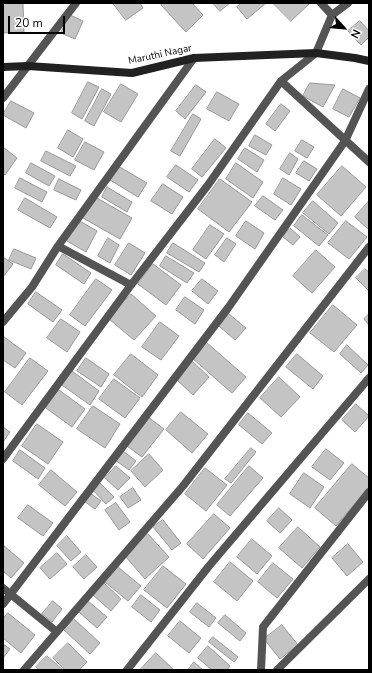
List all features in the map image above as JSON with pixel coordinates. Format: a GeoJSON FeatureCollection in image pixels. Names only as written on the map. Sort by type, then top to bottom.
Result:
{"type":"FeatureCollection","features":[{"type":"Feature","properties":{"kind":"street"},"geometry":{"type":"LineString","coordinates":[[3,98],[76,3]]}},
{"type":"Feature","properties":{"kind":"street"},"geometry":{"type":"LineString","coordinates":[[322,3],[332,15]]}},
{"type":"Feature","properties":{"kind":"street"},"geometry":{"type":"LineString","coordinates":[[3,459],[131,285],[208,185],[281,81],[316,53],[332,15],[348,3]]}},
{"type":"Feature","properties":{"kind":"street","name":"Maruthi Nagar"},"geometry":{"type":"LineString","coordinates":[[3,67],[28,66],[132,73],[194,58],[316,53],[369,61]]}},
{"type":"Feature","properties":{"kind":"street"},"geometry":{"type":"LineString","coordinates":[[3,322],[32,287],[58,246],[194,58]]}},
{"type":"Feature","properties":{"kind":"street"},"geometry":{"type":"LineString","coordinates":[[281,81],[369,162]]}},
{"type":"Feature","properties":{"kind":"street"},"geometry":{"type":"LineString","coordinates":[[3,604],[228,308],[345,141],[369,89]]}},
{"type":"Feature","properties":{"kind":"street"},"geometry":{"type":"LineString","coordinates":[[58,246],[131,285]]}},
{"type":"Feature","properties":{"kind":"street"},"geometry":{"type":"LineString","coordinates":[[24,670],[183,486],[369,247]]}},
{"type":"Feature","properties":{"kind":"street"},"geometry":{"type":"LineString","coordinates":[[127,670],[209,566],[369,378]]}},
{"type":"Feature","properties":{"kind":"street"},"geometry":{"type":"LineString","coordinates":[[261,670],[263,627],[369,492]]}},
{"type":"Feature","properties":{"kind":"street"},"geometry":{"type":"LineString","coordinates":[[277,670],[369,579]]}},
{"type":"Feature","properties":{"kind":"street"},"geometry":{"type":"LineString","coordinates":[[3,588],[57,632]]}},
{"type":"Feature","properties":{"kind":"building"},"geometry":{"type":"Polygon","coordinates":[[[3,3],[23,3],[24,32],[3,33],[3,3]]]}},
{"type":"Feature","properties":{"kind":"building"},"geometry":{"type":"Polygon","coordinates":[[[113,3],[140,3],[143,8],[126,20],[113,3]]]}},
{"type":"Feature","properties":{"kind":"building"},"geometry":{"type":"Polygon","coordinates":[[[164,3],[192,3],[203,15],[186,32],[161,5],[164,3]]]}},
{"type":"Feature","properties":{"kind":"building"},"geometry":{"type":"Polygon","coordinates":[[[213,3],[230,3],[220,11],[213,3]]]}},
{"type":"Feature","properties":{"kind":"building"},"geometry":{"type":"Polygon","coordinates":[[[242,3],[266,3],[247,19],[237,7],[242,3]]]}},
{"type":"Feature","properties":{"kind":"building"},"geometry":{"type":"Polygon","coordinates":[[[273,3],[308,3],[309,4],[291,21],[273,3]]]}},
{"type":"Feature","properties":{"kind":"building"},"geometry":{"type":"Polygon","coordinates":[[[70,15],[83,21],[75,39],[61,33],[70,15]]]}},
{"type":"Feature","properties":{"kind":"building"},"geometry":{"type":"Polygon","coordinates":[[[360,21],[369,31],[369,37],[361,45],[348,31],[360,21]]]}},
{"type":"Feature","properties":{"kind":"building"},"geometry":{"type":"Polygon","coordinates":[[[88,82],[99,87],[82,119],[72,113],[88,82]]]}},
{"type":"Feature","properties":{"kind":"building"},"geometry":{"type":"Polygon","coordinates":[[[310,83],[335,85],[323,107],[303,96],[310,83]]]}},
{"type":"Feature","properties":{"kind":"building"},"geometry":{"type":"Polygon","coordinates":[[[121,84],[138,94],[121,122],[104,112],[121,84]]]}},
{"type":"Feature","properties":{"kind":"building"},"geometry":{"type":"Polygon","coordinates":[[[196,85],[206,92],[185,119],[176,111],[196,85]]]}},
{"type":"Feature","properties":{"kind":"building"},"geometry":{"type":"Polygon","coordinates":[[[102,89],[111,94],[94,126],[85,121],[102,89]]]}},
{"type":"Feature","properties":{"kind":"building"},"geometry":{"type":"Polygon","coordinates":[[[343,89],[360,98],[349,117],[333,109],[343,89]]]}},
{"type":"Feature","properties":{"kind":"building"},"geometry":{"type":"Polygon","coordinates":[[[217,92],[239,104],[229,121],[207,109],[217,92]]]}},
{"type":"Feature","properties":{"kind":"building"},"geometry":{"type":"Polygon","coordinates":[[[11,101],[34,113],[26,128],[3,115],[11,101]]]}},
{"type":"Feature","properties":{"kind":"building"},"geometry":{"type":"Polygon","coordinates":[[[281,104],[290,111],[275,131],[266,124],[281,104]]]}},
{"type":"Feature","properties":{"kind":"building"},"geometry":{"type":"Polygon","coordinates":[[[193,114],[201,119],[180,156],[171,151],[193,114]]]}},
{"type":"Feature","properties":{"kind":"building"},"geometry":{"type":"Polygon","coordinates":[[[68,130],[83,139],[73,157],[58,148],[68,130]]]}},
{"type":"Feature","properties":{"kind":"building"},"geometry":{"type":"Polygon","coordinates":[[[255,135],[272,145],[266,155],[249,146],[255,135]]]}},
{"type":"Feature","properties":{"kind":"building"},"geometry":{"type":"Polygon","coordinates":[[[215,139],[226,148],[202,177],[192,169],[215,139]]]}},
{"type":"Feature","properties":{"kind":"building"},"geometry":{"type":"Polygon","coordinates":[[[302,140],[314,147],[307,158],[295,151],[302,140]]]}},
{"type":"Feature","properties":{"kind":"building"},"geometry":{"type":"Polygon","coordinates":[[[85,142],[104,152],[94,170],[75,160],[85,142]]]}},
{"type":"Feature","properties":{"kind":"building"},"geometry":{"type":"Polygon","coordinates":[[[3,147],[17,158],[5,175],[3,173],[3,147]]]}},
{"type":"Feature","properties":{"kind":"building"},"geometry":{"type":"Polygon","coordinates":[[[245,148],[264,160],[257,172],[238,159],[245,148]]]}},
{"type":"Feature","properties":{"kind":"building"},"geometry":{"type":"Polygon","coordinates":[[[46,151],[76,166],[70,176],[41,161],[46,151]]]}},
{"type":"Feature","properties":{"kind":"building"},"geometry":{"type":"Polygon","coordinates":[[[290,153],[298,159],[289,175],[280,169],[290,153]]]}},
{"type":"Feature","properties":{"kind":"building"},"geometry":{"type":"Polygon","coordinates":[[[304,161],[317,169],[309,181],[296,173],[304,161]]]}},
{"type":"Feature","properties":{"kind":"building"},"geometry":{"type":"Polygon","coordinates":[[[31,163],[55,176],[49,186],[26,173],[31,163]]]}},
{"type":"Feature","properties":{"kind":"building"},"geometry":{"type":"Polygon","coordinates":[[[236,163],[263,182],[253,198],[226,179],[236,163]]]}},
{"type":"Feature","properties":{"kind":"building"},"geometry":{"type":"Polygon","coordinates":[[[176,165],[198,180],[189,192],[167,177],[176,165]]]}},
{"type":"Feature","properties":{"kind":"building"},"geometry":{"type":"Polygon","coordinates":[[[118,166],[147,183],[138,197],[110,180],[118,166]]]}},
{"type":"Feature","properties":{"kind":"building"},"geometry":{"type":"Polygon","coordinates":[[[342,166],[366,187],[341,216],[317,195],[342,166]]]}},
{"type":"Feature","properties":{"kind":"building"},"geometry":{"type":"Polygon","coordinates":[[[20,178],[47,192],[42,202],[15,188],[20,178]]]}},
{"type":"Feature","properties":{"kind":"building"},"geometry":{"type":"Polygon","coordinates":[[[283,178],[301,189],[291,205],[274,194],[283,178]]]}},
{"type":"Feature","properties":{"kind":"building"},"geometry":{"type":"Polygon","coordinates":[[[59,179],[81,190],[76,200],[54,190],[59,179]]]}},
{"type":"Feature","properties":{"kind":"building"},"geometry":{"type":"Polygon","coordinates":[[[220,179],[252,202],[229,232],[198,209],[220,179]]]}},
{"type":"Feature","properties":{"kind":"building"},"geometry":{"type":"Polygon","coordinates":[[[163,184],[183,197],[172,214],[151,201],[163,184]]]}},
{"type":"Feature","properties":{"kind":"building"},"geometry":{"type":"Polygon","coordinates":[[[107,187],[132,202],[127,212],[102,197],[107,187]]]}},
{"type":"Feature","properties":{"kind":"building"},"geometry":{"type":"Polygon","coordinates":[[[263,196],[283,210],[275,220],[255,206],[263,196]]]}},
{"type":"Feature","properties":{"kind":"building"},"geometry":{"type":"Polygon","coordinates":[[[95,197],[132,218],[120,239],[83,218],[95,197]]]}},
{"type":"Feature","properties":{"kind":"building"},"geometry":{"type":"Polygon","coordinates":[[[25,198],[57,217],[50,228],[18,210],[25,198]]]}},
{"type":"Feature","properties":{"kind":"building"},"geometry":{"type":"Polygon","coordinates":[[[313,201],[338,223],[329,234],[303,213],[313,201]]]}},
{"type":"Feature","properties":{"kind":"building"},"geometry":{"type":"Polygon","coordinates":[[[369,201],[369,230],[355,217],[369,201]]]}},
{"type":"Feature","properties":{"kind":"building"},"geometry":{"type":"Polygon","coordinates":[[[302,215],[328,235],[319,246],[294,226],[302,215]]]}},
{"type":"Feature","properties":{"kind":"building"},"geometry":{"type":"Polygon","coordinates":[[[78,220],[97,231],[86,252],[67,241],[78,220]]]}},
{"type":"Feature","properties":{"kind":"building"},"geometry":{"type":"Polygon","coordinates":[[[246,221],[264,233],[255,249],[236,236],[246,221]]]}},
{"type":"Feature","properties":{"kind":"building"},"geometry":{"type":"Polygon","coordinates":[[[346,221],[367,237],[349,259],[328,243],[346,221]]]}},
{"type":"Feature","properties":{"kind":"building"},"geometry":{"type":"Polygon","coordinates":[[[210,225],[224,234],[206,259],[193,250],[210,225]]]}},
{"type":"Feature","properties":{"kind":"building"},"geometry":{"type":"Polygon","coordinates":[[[290,228],[300,237],[293,245],[283,237],[290,228]]]}},
{"type":"Feature","properties":{"kind":"building"},"geometry":{"type":"Polygon","coordinates":[[[108,238],[119,245],[110,263],[98,256],[108,238]]]}},
{"type":"Feature","properties":{"kind":"building"},"geometry":{"type":"Polygon","coordinates":[[[227,238],[236,244],[224,262],[215,255],[227,238]]]}},
{"type":"Feature","properties":{"kind":"building"},"geometry":{"type":"Polygon","coordinates":[[[129,243],[145,253],[131,275],[115,265],[129,243]]]}},
{"type":"Feature","properties":{"kind":"building"},"geometry":{"type":"Polygon","coordinates":[[[173,243],[205,263],[199,272],[167,253],[173,243]]]}},
{"type":"Feature","properties":{"kind":"building"},"geometry":{"type":"Polygon","coordinates":[[[14,249],[36,258],[31,269],[9,260],[14,249]]]}},
{"type":"Feature","properties":{"kind":"building"},"geometry":{"type":"Polygon","coordinates":[[[316,250],[335,267],[312,293],[293,276],[316,250]]]}},
{"type":"Feature","properties":{"kind":"building"},"geometry":{"type":"Polygon","coordinates":[[[63,254],[91,273],[84,284],[56,265],[63,254]]]}},
{"type":"Feature","properties":{"kind":"building"},"geometry":{"type":"Polygon","coordinates":[[[166,256],[194,273],[187,283],[160,266],[166,256]]]}},
{"type":"Feature","properties":{"kind":"building"},"geometry":{"type":"Polygon","coordinates":[[[3,257],[13,264],[3,277],[3,257]]]}},
{"type":"Feature","properties":{"kind":"building"},"geometry":{"type":"Polygon","coordinates":[[[153,264],[181,285],[166,305],[138,284],[153,264]]]}},
{"type":"Feature","properties":{"kind":"building"},"geometry":{"type":"Polygon","coordinates":[[[365,269],[369,272],[369,291],[356,278],[365,269]]]}},
{"type":"Feature","properties":{"kind":"building"},"geometry":{"type":"Polygon","coordinates":[[[96,279],[112,290],[85,326],[70,315],[96,279]]]}},
{"type":"Feature","properties":{"kind":"building"},"geometry":{"type":"Polygon","coordinates":[[[202,279],[218,291],[208,304],[192,291],[202,279]]]}},
{"type":"Feature","properties":{"kind":"building"},"geometry":{"type":"Polygon","coordinates":[[[36,292],[62,310],[53,322],[28,304],[36,292]]]}},
{"type":"Feature","properties":{"kind":"building"},"geometry":{"type":"Polygon","coordinates":[[[131,294],[156,316],[134,340],[109,319],[131,294]]]}},
{"type":"Feature","properties":{"kind":"building"},"geometry":{"type":"Polygon","coordinates":[[[185,297],[204,310],[195,324],[176,310],[185,297]]]}},
{"type":"Feature","properties":{"kind":"building"},"geometry":{"type":"Polygon","coordinates":[[[333,305],[357,325],[334,352],[310,333],[333,305]]]}},
{"type":"Feature","properties":{"kind":"building"},"geometry":{"type":"Polygon","coordinates":[[[229,314],[246,328],[235,340],[219,326],[229,314]]]}},
{"type":"Feature","properties":{"kind":"building"},"geometry":{"type":"Polygon","coordinates":[[[369,314],[369,325],[364,319],[369,314]]]}},
{"type":"Feature","properties":{"kind":"building"},"geometry":{"type":"Polygon","coordinates":[[[61,319],[80,332],[67,352],[47,338],[61,319]]]}},
{"type":"Feature","properties":{"kind":"building"},"geometry":{"type":"Polygon","coordinates":[[[160,322],[179,336],[161,360],[142,347],[160,322]]]}},
{"type":"Feature","properties":{"kind":"building"},"geometry":{"type":"Polygon","coordinates":[[[4,337],[26,353],[15,368],[3,360],[4,337]]]}},
{"type":"Feature","properties":{"kind":"building"},"geometry":{"type":"Polygon","coordinates":[[[206,342],[246,377],[232,393],[192,358],[206,342]]]}},
{"type":"Feature","properties":{"kind":"building"},"geometry":{"type":"Polygon","coordinates":[[[347,345],[368,365],[361,373],[340,354],[347,345]]]}},
{"type":"Feature","properties":{"kind":"building"},"geometry":{"type":"Polygon","coordinates":[[[131,354],[158,375],[142,397],[114,375],[131,354]]]}},
{"type":"Feature","properties":{"kind":"building"},"geometry":{"type":"Polygon","coordinates":[[[297,354],[323,376],[313,389],[286,367],[297,354]]]}},
{"type":"Feature","properties":{"kind":"building"},"geometry":{"type":"Polygon","coordinates":[[[30,358],[48,371],[22,405],[5,392],[30,358]]]}},
{"type":"Feature","properties":{"kind":"building"},"geometry":{"type":"Polygon","coordinates":[[[86,358],[109,374],[101,387],[77,371],[86,358]]]}},
{"type":"Feature","properties":{"kind":"building"},"geometry":{"type":"Polygon","coordinates":[[[192,361],[209,377],[193,395],[176,379],[192,361]]]}},
{"type":"Feature","properties":{"kind":"building"},"geometry":{"type":"Polygon","coordinates":[[[72,371],[99,391],[90,405],[62,385],[72,371]]]}},
{"type":"Feature","properties":{"kind":"building"},"geometry":{"type":"Polygon","coordinates":[[[279,377],[300,397],[281,417],[260,398],[279,377]]]}},
{"type":"Feature","properties":{"kind":"building"},"geometry":{"type":"Polygon","coordinates":[[[114,379],[140,398],[125,418],[99,399],[114,379]]]}},
{"type":"Feature","properties":{"kind":"building"},"geometry":{"type":"Polygon","coordinates":[[[59,390],[85,409],[72,427],[46,408],[59,390]]]}},
{"type":"Feature","properties":{"kind":"building"},"geometry":{"type":"Polygon","coordinates":[[[356,404],[369,416],[355,432],[342,420],[356,404]]]}},
{"type":"Feature","properties":{"kind":"building"},"geometry":{"type":"Polygon","coordinates":[[[93,406],[120,424],[105,448],[77,429],[93,406]]]}},
{"type":"Feature","properties":{"kind":"building"},"geometry":{"type":"Polygon","coordinates":[[[181,412],[208,434],[192,453],[166,430],[181,412]]]}},
{"type":"Feature","properties":{"kind":"building"},"geometry":{"type":"Polygon","coordinates":[[[248,413],[272,433],[262,444],[239,425],[248,413]]]}},
{"type":"Feature","properties":{"kind":"building"},"geometry":{"type":"Polygon","coordinates":[[[148,417],[164,429],[142,457],[127,446],[148,417]]]}},
{"type":"Feature","properties":{"kind":"building"},"geometry":{"type":"Polygon","coordinates":[[[37,424],[63,442],[48,464],[22,446],[37,424]]]}},
{"type":"Feature","properties":{"kind":"building"},"geometry":{"type":"Polygon","coordinates":[[[3,427],[10,432],[3,442],[3,427]]]}},
{"type":"Feature","properties":{"kind":"building"},"geometry":{"type":"Polygon","coordinates":[[[251,448],[256,452],[231,483],[225,479],[251,448]]]}},
{"type":"Feature","properties":{"kind":"building"},"geometry":{"type":"Polygon","coordinates":[[[326,449],[344,463],[330,480],[312,467],[326,449]]]}},
{"type":"Feature","properties":{"kind":"building"},"geometry":{"type":"Polygon","coordinates":[[[20,450],[45,468],[38,479],[13,461],[20,450]]]}},
{"type":"Feature","properties":{"kind":"building"},"geometry":{"type":"Polygon","coordinates":[[[123,451],[136,461],[129,470],[115,460],[123,451]]]}},
{"type":"Feature","properties":{"kind":"building"},"geometry":{"type":"Polygon","coordinates":[[[149,454],[163,470],[145,487],[131,471],[149,454]]]}},
{"type":"Feature","properties":{"kind":"building"},"geometry":{"type":"Polygon","coordinates":[[[352,464],[369,478],[369,487],[336,526],[315,508],[352,464]]]}},
{"type":"Feature","properties":{"kind":"building"},"geometry":{"type":"Polygon","coordinates":[[[116,466],[130,478],[118,490],[105,478],[116,466]]]}},
{"type":"Feature","properties":{"kind":"building"},"geometry":{"type":"Polygon","coordinates":[[[249,466],[263,478],[230,516],[217,505],[249,466]]]}},
{"type":"Feature","properties":{"kind":"building"},"geometry":{"type":"Polygon","coordinates":[[[205,468],[227,485],[206,511],[185,494],[205,468]]]}},
{"type":"Feature","properties":{"kind":"building"},"geometry":{"type":"Polygon","coordinates":[[[51,470],[77,492],[65,506],[39,485],[51,470]]]}},
{"type":"Feature","properties":{"kind":"building"},"geometry":{"type":"Polygon","coordinates":[[[304,473],[324,487],[310,508],[290,494],[304,473]]]}},
{"type":"Feature","properties":{"kind":"building"},"geometry":{"type":"Polygon","coordinates":[[[99,482],[114,497],[106,504],[92,489],[99,482]]]}},
{"type":"Feature","properties":{"kind":"building"},"geometry":{"type":"Polygon","coordinates":[[[133,488],[141,500],[128,508],[120,497],[133,488]]]}},
{"type":"Feature","properties":{"kind":"building"},"geometry":{"type":"Polygon","coordinates":[[[90,493],[101,501],[95,509],[84,501],[90,493]]]}},
{"type":"Feature","properties":{"kind":"building"},"geometry":{"type":"Polygon","coordinates":[[[116,503],[130,522],[119,530],[105,510],[116,503]]]}},
{"type":"Feature","properties":{"kind":"building"},"geometry":{"type":"Polygon","coordinates":[[[28,505],[53,523],[43,536],[18,518],[28,505]]]}},
{"type":"Feature","properties":{"kind":"building"},"geometry":{"type":"Polygon","coordinates":[[[279,508],[292,520],[280,533],[267,521],[279,508]]]}},
{"type":"Feature","properties":{"kind":"building"},"geometry":{"type":"Polygon","coordinates":[[[214,514],[230,528],[203,559],[187,544],[214,514]]]}},
{"type":"Feature","properties":{"kind":"building"},"geometry":{"type":"Polygon","coordinates":[[[163,520],[181,543],[172,550],[153,527],[163,520]]]}},
{"type":"Feature","properties":{"kind":"building"},"geometry":{"type":"Polygon","coordinates":[[[298,527],[320,547],[302,568],[279,548],[298,527]]]}},
{"type":"Feature","properties":{"kind":"building"},"geometry":{"type":"Polygon","coordinates":[[[148,534],[169,557],[145,579],[125,556],[148,534]]]}},
{"type":"Feature","properties":{"kind":"building"},"geometry":{"type":"Polygon","coordinates":[[[67,536],[81,552],[71,561],[57,546],[67,536]]]}},
{"type":"Feature","properties":{"kind":"building"},"geometry":{"type":"Polygon","coordinates":[[[252,539],[272,556],[257,574],[237,557],[252,539]]]}},
{"type":"Feature","properties":{"kind":"building"},"geometry":{"type":"Polygon","coordinates":[[[348,544],[363,562],[347,576],[332,558],[348,544]]]}},
{"type":"Feature","properties":{"kind":"building"},"geometry":{"type":"Polygon","coordinates":[[[3,545],[24,563],[11,578],[3,571],[3,545]]]}},
{"type":"Feature","properties":{"kind":"building"},"geometry":{"type":"Polygon","coordinates":[[[57,553],[67,564],[50,579],[40,568],[57,553]]]}},
{"type":"Feature","properties":{"kind":"building"},"geometry":{"type":"Polygon","coordinates":[[[86,555],[97,567],[84,579],[73,567],[86,555]]]}},
{"type":"Feature","properties":{"kind":"building"},"geometry":{"type":"Polygon","coordinates":[[[230,562],[253,581],[237,601],[214,582],[230,562]]]}},
{"type":"Feature","properties":{"kind":"building"},"geometry":{"type":"Polygon","coordinates":[[[273,563],[293,579],[277,598],[258,582],[273,563]]]}},
{"type":"Feature","properties":{"kind":"building"},"geometry":{"type":"Polygon","coordinates":[[[163,566],[186,584],[167,608],[144,590],[163,566]]]}},
{"type":"Feature","properties":{"kind":"building"},"geometry":{"type":"Polygon","coordinates":[[[118,567],[141,586],[128,601],[105,582],[118,567]]]}},
{"type":"Feature","properties":{"kind":"building"},"geometry":{"type":"Polygon","coordinates":[[[104,583],[121,599],[111,611],[93,595],[104,583]]]}},
{"type":"Feature","properties":{"kind":"building"},"geometry":{"type":"Polygon","coordinates":[[[141,595],[160,610],[151,622],[132,607],[141,595]]]}},
{"type":"Feature","properties":{"kind":"building"},"geometry":{"type":"Polygon","coordinates":[[[53,601],[62,609],[52,622],[42,614],[53,601]]]}},
{"type":"Feature","properties":{"kind":"building"},"geometry":{"type":"Polygon","coordinates":[[[88,601],[107,617],[97,628],[79,612],[88,601]]]}},
{"type":"Feature","properties":{"kind":"building"},"geometry":{"type":"Polygon","coordinates":[[[197,603],[216,618],[209,627],[190,612],[197,603]]]}},
{"type":"Feature","properties":{"kind":"building"},"geometry":{"type":"Polygon","coordinates":[[[8,613],[35,635],[21,653],[3,638],[3,619],[8,613]]]}},
{"type":"Feature","properties":{"kind":"building"},"geometry":{"type":"Polygon","coordinates":[[[225,615],[246,633],[240,641],[218,623],[225,615]]]}},
{"type":"Feature","properties":{"kind":"building"},"geometry":{"type":"Polygon","coordinates":[[[74,619],[100,643],[90,654],[64,630],[74,619]]]}},
{"type":"Feature","properties":{"kind":"building"},"geometry":{"type":"Polygon","coordinates":[[[180,621],[201,638],[189,653],[168,636],[180,621]]]}},
{"type":"Feature","properties":{"kind":"building"},"geometry":{"type":"Polygon","coordinates":[[[282,625],[298,645],[280,659],[264,639],[282,625]]]}},
{"type":"Feature","properties":{"kind":"building"},"geometry":{"type":"Polygon","coordinates":[[[213,637],[238,657],[234,662],[209,642],[213,637]]]}},
{"type":"Feature","properties":{"kind":"building"},"geometry":{"type":"Polygon","coordinates":[[[68,643],[87,662],[79,670],[65,670],[53,658],[68,643]]]}},
{"type":"Feature","properties":{"kind":"building"},"geometry":{"type":"Polygon","coordinates":[[[3,644],[10,649],[3,658],[3,644]]]}},
{"type":"Feature","properties":{"kind":"building"},"geometry":{"type":"Polygon","coordinates":[[[208,646],[230,666],[227,670],[212,670],[198,658],[208,646]]]}},
{"type":"Feature","properties":{"kind":"building"},"geometry":{"type":"Polygon","coordinates":[[[156,653],[174,670],[140,670],[156,653]]]}},
{"type":"Feature","properties":{"kind":"building"},"geometry":{"type":"Polygon","coordinates":[[[47,656],[63,670],[39,670],[36,667],[47,656]]]}},
{"type":"Feature","properties":{"kind":"building"},"geometry":{"type":"Polygon","coordinates":[[[194,662],[203,670],[188,670],[194,662]]]}}]}
